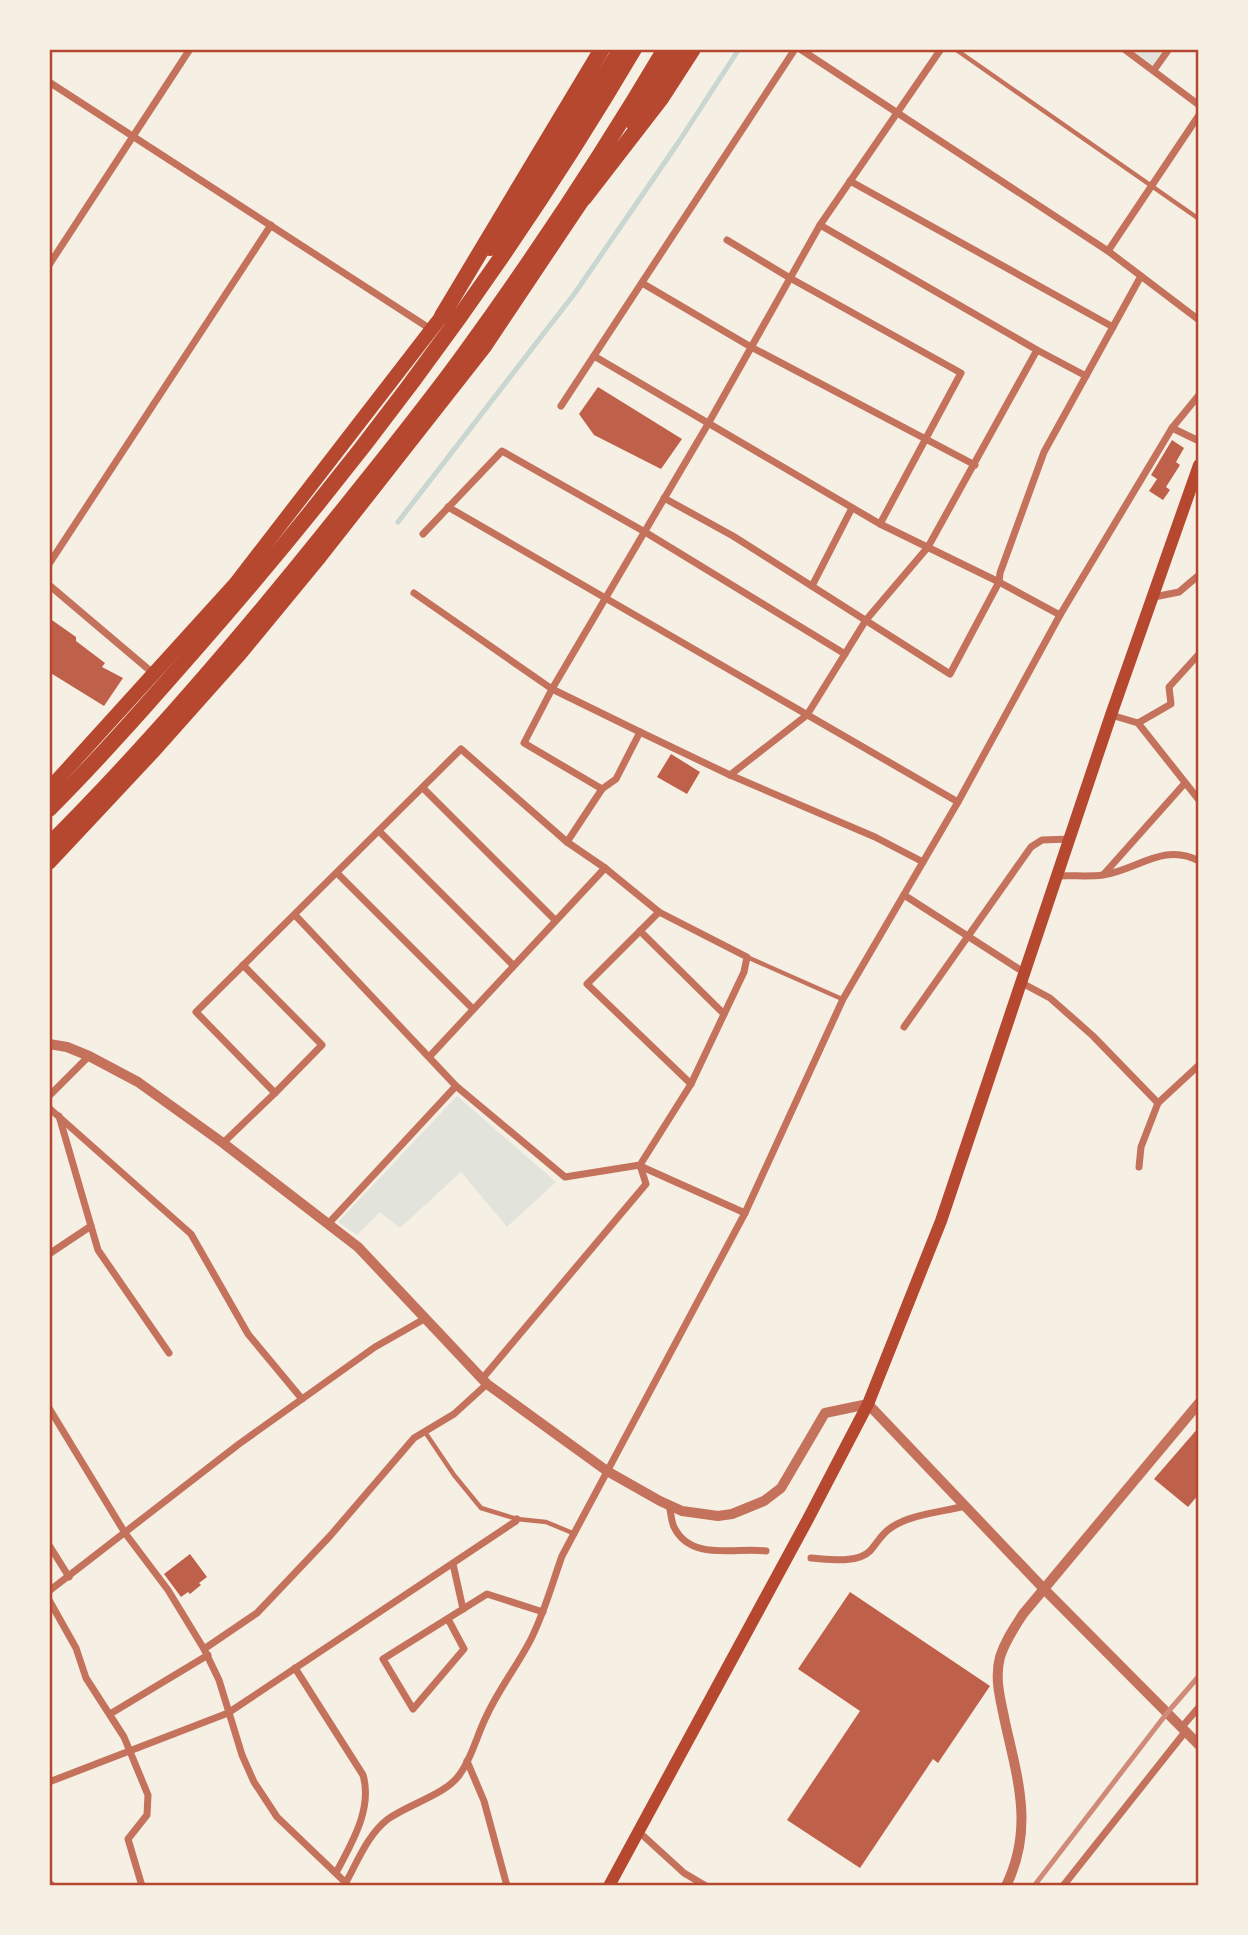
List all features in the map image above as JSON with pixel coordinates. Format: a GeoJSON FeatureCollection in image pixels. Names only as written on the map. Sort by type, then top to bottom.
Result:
{"type":"FeatureCollection","features":[{"type":"Feature","properties":{"kind":"highway"},"geometry":{"type":"LineString","coordinates":[[442,316],[602,49]]}},
{"type":"Feature","properties":{"kind":"highway"},"geometry":{"type":"LineString","coordinates":[[49,809],[253,583],[355,456],[444,340],[522,229],[634,49]]}},
{"type":"Feature","properties":{"kind":"highway"},"geometry":{"type":"LineString","coordinates":[[49,845],[167,719],[269,602],[378,466],[475,340],[558,218],[666,49]]}},
{"type":"Feature","properties":{"kind":"highway"},"geometry":{"type":"LineString","coordinates":[[584,198],[662,97],[688,51]]}},
{"type":"Feature","properties":{"kind":"main road"},"geometry":{"type":"LineString","coordinates":[[49,789],[234,584],[432,330],[517,210],[620,49]]}},
{"type":"Feature","properties":{"kind":"main road"},"geometry":{"type":"LineString","coordinates":[[49,863],[232,663],[336,537],[484,348],[584,198]]}},
{"type":"Feature","properties":{"kind":"main road"},"geometry":{"type":"LineString","coordinates":[[609,1886],[868,1404],[941,1221],[1111,715],[1199,465]]}},
{"type":"Feature","properties":{"kind":"street"},"geometry":{"type":"LineString","coordinates":[[49,265],[190,49]]}},
{"type":"Feature","properties":{"kind":"street"},"geometry":{"type":"LineString","coordinates":[[561,406],[797,49],[1108,251],[1199,320]]}},
{"type":"Feature","properties":{"kind":"street"},"geometry":{"type":"LineString","coordinates":[[602,789],[524,743],[604,598],[708,424],[820,225],[941,49]]}},
{"type":"Feature","properties":{"kind":"street"},"geometry":{"type":"LineString","coordinates":[[1124,49],[1199,105]]}},
{"type":"Feature","properties":{"kind":"street"},"geometry":{"type":"LineString","coordinates":[[1154,70],[1169,49]]}},
{"type":"Feature","properties":{"kind":"street"},"geometry":{"type":"LineString","coordinates":[[49,82],[432,330]]}},
{"type":"Feature","properties":{"kind":"street"},"geometry":{"type":"LineString","coordinates":[[1108,251],[1199,115]]}},
{"type":"Feature","properties":{"kind":"street"},"geometry":{"type":"LineString","coordinates":[[850,181],[1113,327]]}},
{"type":"Feature","properties":{"kind":"street"},"geometry":{"type":"LineString","coordinates":[[49,564],[271,225]]}},
{"type":"Feature","properties":{"kind":"street"},"geometry":{"type":"LineString","coordinates":[[820,225],[1086,376]]}},
{"type":"Feature","properties":{"kind":"street"},"geometry":{"type":"LineString","coordinates":[[727,240],[961,373],[880,524]]}},
{"type":"Feature","properties":{"kind":"street"},"geometry":{"type":"LineString","coordinates":[[664,498],[733,536],[950,674],[999,582],[1044,452],[1141,276]]}},
{"type":"Feature","properties":{"kind":"street"},"geometry":{"type":"LineString","coordinates":[[642,283],[751,347],[975,465]]}},
{"type":"Feature","properties":{"kind":"street"},"geometry":{"type":"LineString","coordinates":[[730,775],[807,715],[866,621],[928,547],[1037,350]]}},
{"type":"Feature","properties":{"kind":"street"},"geometry":{"type":"LineString","coordinates":[[594,356],[880,524],[1060,615]]}},
{"type":"Feature","properties":{"kind":"street"},"geometry":{"type":"LineString","coordinates":[[49,1408],[125,1533],[168,1590],[206,1652],[219,1681],[254,1782],[277,1817],[345,1884],[368,1841],[385,1821],[408,1805],[442,1790],[460,1776],[486,1717],[530,1641],[562,1556],[745,1213],[843,999],[958,802],[1060,615],[1172,428],[1199,395]]}},
{"type":"Feature","properties":{"kind":"street"},"geometry":{"type":"LineString","coordinates":[[1172,428],[1199,441]]}},
{"type":"Feature","properties":{"kind":"street"},"geometry":{"type":"LineString","coordinates":[[424,534],[502,451],[645,532],[845,654]]}},
{"type":"Feature","properties":{"kind":"street"},"geometry":{"type":"LineString","coordinates":[[448,507],[958,802]]}},
{"type":"Feature","properties":{"kind":"street"},"geometry":{"type":"LineString","coordinates":[[812,586],[852,508]]}},
{"type":"Feature","properties":{"kind":"street"},"geometry":{"type":"LineString","coordinates":[[1154,597],[1179,592],[1199,575]]}},
{"type":"Feature","properties":{"kind":"street"},"geometry":{"type":"LineString","coordinates":[[49,584],[154,674]]}},
{"type":"Feature","properties":{"kind":"street"},"geometry":{"type":"LineString","coordinates":[[414,593],[552,689],[730,775],[875,837],[923,862]]}},
{"type":"Feature","properties":{"kind":"street"},"geometry":{"type":"LineString","coordinates":[[1138,723],[1171,704],[1169,687],[1199,654]]}},
{"type":"Feature","properties":{"kind":"street"},"geometry":{"type":"LineString","coordinates":[[1111,715],[1138,723],[1199,800]]}},
{"type":"Feature","properties":{"kind":"street"},"geometry":{"type":"LineString","coordinates":[[567,842],[602,789],[617,779],[640,732]]}},
{"type":"Feature","properties":{"kind":"street"},"geometry":{"type":"LineString","coordinates":[[275,1093],[196,1012],[461,749],[567,842],[605,868],[659,912],[747,957],[744,972],[691,1084],[640,1166]]}},
{"type":"Feature","properties":{"kind":"street"},"geometry":{"type":"LineString","coordinates":[[1104,874],[1185,783]]}},
{"type":"Feature","properties":{"kind":"street"},"geometry":{"type":"LineString","coordinates":[[422,788],[555,920]]}},
{"type":"Feature","properties":{"kind":"street"},"geometry":{"type":"LineString","coordinates":[[379,831],[513,965]]}},
{"type":"Feature","properties":{"kind":"street"},"geometry":{"type":"LineString","coordinates":[[904,1027],[1031,847],[1042,840],[1071,839]]}},
{"type":"Feature","properties":{"kind":"street"},"geometry":{"type":"LineString","coordinates":[[1057,876],[1104,874],[1171,853],[1187,855],[1199,861]]}},
{"type":"Feature","properties":{"kind":"street"},"geometry":{"type":"LineString","coordinates":[[430,1056],[605,868]]}},
{"type":"Feature","properties":{"kind":"street"},"geometry":{"type":"LineString","coordinates":[[337,873],[472,1009]]}},
{"type":"Feature","properties":{"kind":"street"},"geometry":{"type":"LineString","coordinates":[[904,895],[968,936],[1050,998],[1093,1036],[1158,1103]]}},
{"type":"Feature","properties":{"kind":"street"},"geometry":{"type":"LineString","coordinates":[[659,912],[587,984],[691,1084]]}},
{"type":"Feature","properties":{"kind":"street"},"geometry":{"type":"LineString","coordinates":[[295,915],[456,1086],[565,1177],[640,1166],[745,1213]]}},
{"type":"Feature","properties":{"kind":"street"},"geometry":{"type":"LineString","coordinates":[[640,931],[724,1014]]}},
{"type":"Feature","properties":{"kind":"street"},"geometry":{"type":"LineString","coordinates":[[223,1143],[322,1045],[243,965]]}},
{"type":"Feature","properties":{"kind":"street"},"geometry":{"type":"LineString","coordinates":[[49,1045],[89,1056],[138,1082],[223,1143],[358,1247],[484,1382],[607,1471],[682,1511],[718,1516],[751,1508],[764,1501],[781,1488],[825,1413],[868,1404],[1044,1589],[1199,1745]]}},
{"type":"Feature","properties":{"kind":"street"},"geometry":{"type":"LineString","coordinates":[[49,1096],[89,1056]]}},
{"type":"Feature","properties":{"kind":"street"},"geometry":{"type":"LineString","coordinates":[[1139,1167],[1141,1147],[1158,1103],[1199,1065]]}},
{"type":"Feature","properties":{"kind":"street"},"geometry":{"type":"LineString","coordinates":[[328,1224],[456,1086]]}},
{"type":"Feature","properties":{"kind":"street"},"geometry":{"type":"LineString","coordinates":[[49,1108],[191,1234],[248,1334],[302,1399]]}},
{"type":"Feature","properties":{"kind":"street"},"geometry":{"type":"LineString","coordinates":[[59,1116],[98,1250],[169,1353]]}},
{"type":"Feature","properties":{"kind":"street"},"geometry":{"type":"LineString","coordinates":[[110,1714],[206,1652],[257,1613],[330,1536],[399,1454],[424,1432],[454,1414],[484,1382],[646,1184],[640,1166]]}},
{"type":"Feature","properties":{"kind":"street"},"geometry":{"type":"LineString","coordinates":[[49,1254],[91,1226]]}},
{"type":"Feature","properties":{"kind":"street"},"geometry":{"type":"LineString","coordinates":[[49,1591],[239,1444],[375,1347],[426,1318]]}},
{"type":"Feature","properties":{"kind":"street"},"geometry":{"type":"LineString","coordinates":[[1006,1886],[1015,1867],[1023,1834],[1020,1796],[998,1688],[999,1660],[1008,1636],[1199,1403]]}},
{"type":"Feature","properties":{"kind":"street"},"geometry":{"type":"LineString","coordinates":[[669,1505],[674,1527],[684,1540],[701,1549],[715,1551],[749,1548],[766,1551]]}},
{"type":"Feature","properties":{"kind":"street"},"geometry":{"type":"LineString","coordinates":[[811,1558],[860,1558],[893,1526],[913,1518],[965,1506]]}},
{"type":"Feature","properties":{"kind":"street"},"geometry":{"type":"LineString","coordinates":[[51,1779],[130,1752],[228,1713],[453,1564],[517,1518]]}},
{"type":"Feature","properties":{"kind":"street"},"geometry":{"type":"LineString","coordinates":[[49,1545],[69,1577]]}},
{"type":"Feature","properties":{"kind":"street"},"geometry":{"type":"LineString","coordinates":[[453,1564],[463,1609]]}},
{"type":"Feature","properties":{"kind":"street"},"geometry":{"type":"LineString","coordinates":[[447,1619],[464,1649],[413,1709],[383,1659],[447,1619],[463,1609],[487,1594],[543,1612]]}},
{"type":"Feature","properties":{"kind":"street"},"geometry":{"type":"LineString","coordinates":[[49,1600],[76,1648],[86,1678],[124,1737],[148,1795],[147,1815],[128,1839],[142,1886]]}},
{"type":"Feature","properties":{"kind":"street"},"geometry":{"type":"LineString","coordinates":[[295,1668],[363,1775],[365,1783],[365,1805],[356,1834],[335,1873]]}},
{"type":"Feature","properties":{"kind":"street"},"geometry":{"type":"LineString","coordinates":[[1063,1886],[1199,1707]]}},
{"type":"Feature","properties":{"kind":"street"},"geometry":{"type":"LineString","coordinates":[[467,1760],[484,1801],[507,1886]]}},
{"type":"Feature","properties":{"kind":"street"},"geometry":{"type":"LineString","coordinates":[[637,1830],[684,1874],[706,1886]]}},
{"type":"Feature","properties":{"kind":"street"},"geometry":{"type":"LineString","coordinates":[[49,1883],[53,1886]]}},
{"type":"Feature","properties":{"kind":"lane"},"geometry":{"type":"LineString","coordinates":[[955,49],[1199,219]]}},
{"type":"Feature","properties":{"kind":"lane"},"geometry":{"type":"LineString","coordinates":[[747,957],[843,999]]}},
{"type":"Feature","properties":{"kind":"lane"},"geometry":{"type":"LineString","coordinates":[[424,1432],[481,1508],[517,1518],[547,1522],[575,1534]]}},
{"type":"Feature","properties":{"kind":"shaded area"},"geometry":{"type":"Polygon","coordinates":[[[1126,49],[1167,49],[1153,69],[1126,49]]]}},
{"type":"Feature","properties":{"kind":"shaded area"},"geometry":{"type":"Polygon","coordinates":[[[457,1096],[556,1182],[507,1227],[461,1172],[400,1228],[380,1212],[357,1235],[338,1222],[457,1096]]]}},
{"type":"Feature","properties":{"kind":"building"},"geometry":{"type":"Polygon","coordinates":[[[598,387],[682,439],[661,469],[594,435],[579,414],[598,387]]]}},
{"type":"Feature","properties":{"kind":"building"},"geometry":{"type":"Polygon","coordinates":[[[1172,440],[1184,448],[1176,462],[1180,465],[1166,487],[1170,490],[1163,500],[1149,491],[1157,479],[1151,475],[1172,440]]]}},
{"type":"Feature","properties":{"kind":"building"},"geometry":{"type":"Polygon","coordinates":[[[49,618],[76,637],[76,641],[105,663],[102,667],[123,678],[104,706],[49,672],[49,618]]]}},
{"type":"Feature","properties":{"kind":"building"},"geometry":{"type":"Polygon","coordinates":[[[671,754],[700,772],[687,794],[657,777],[671,754]]]}},
{"type":"Feature","properties":{"kind":"building"},"geometry":{"type":"Polygon","coordinates":[[[1199,1427],[1199,1494],[1188,1507],[1154,1479],[1199,1427]]]}},
{"type":"Feature","properties":{"kind":"building"},"geometry":{"type":"Polygon","coordinates":[[[190,1554],[207,1577],[190,1594],[188,1592],[181,1597],[164,1574],[190,1554]]]}},
{"type":"Feature","properties":{"kind":"building"},"geometry":{"type":"Polygon","coordinates":[[[850,1592],[990,1686],[938,1763],[933,1759],[860,1868],[787,1820],[860,1711],[798,1669],[850,1592]]]}},
{"type":"Feature","properties":{"kind":"waterway"},"geometry":{"type":"LineString","coordinates":[[398,522],[575,293],[739,49]]}},
{"type":"Feature","properties":{"kind":"railway"},"geometry":{"type":"LineString","coordinates":[[1034,1886],[1167,1713],[1199,1676]]}}]}
